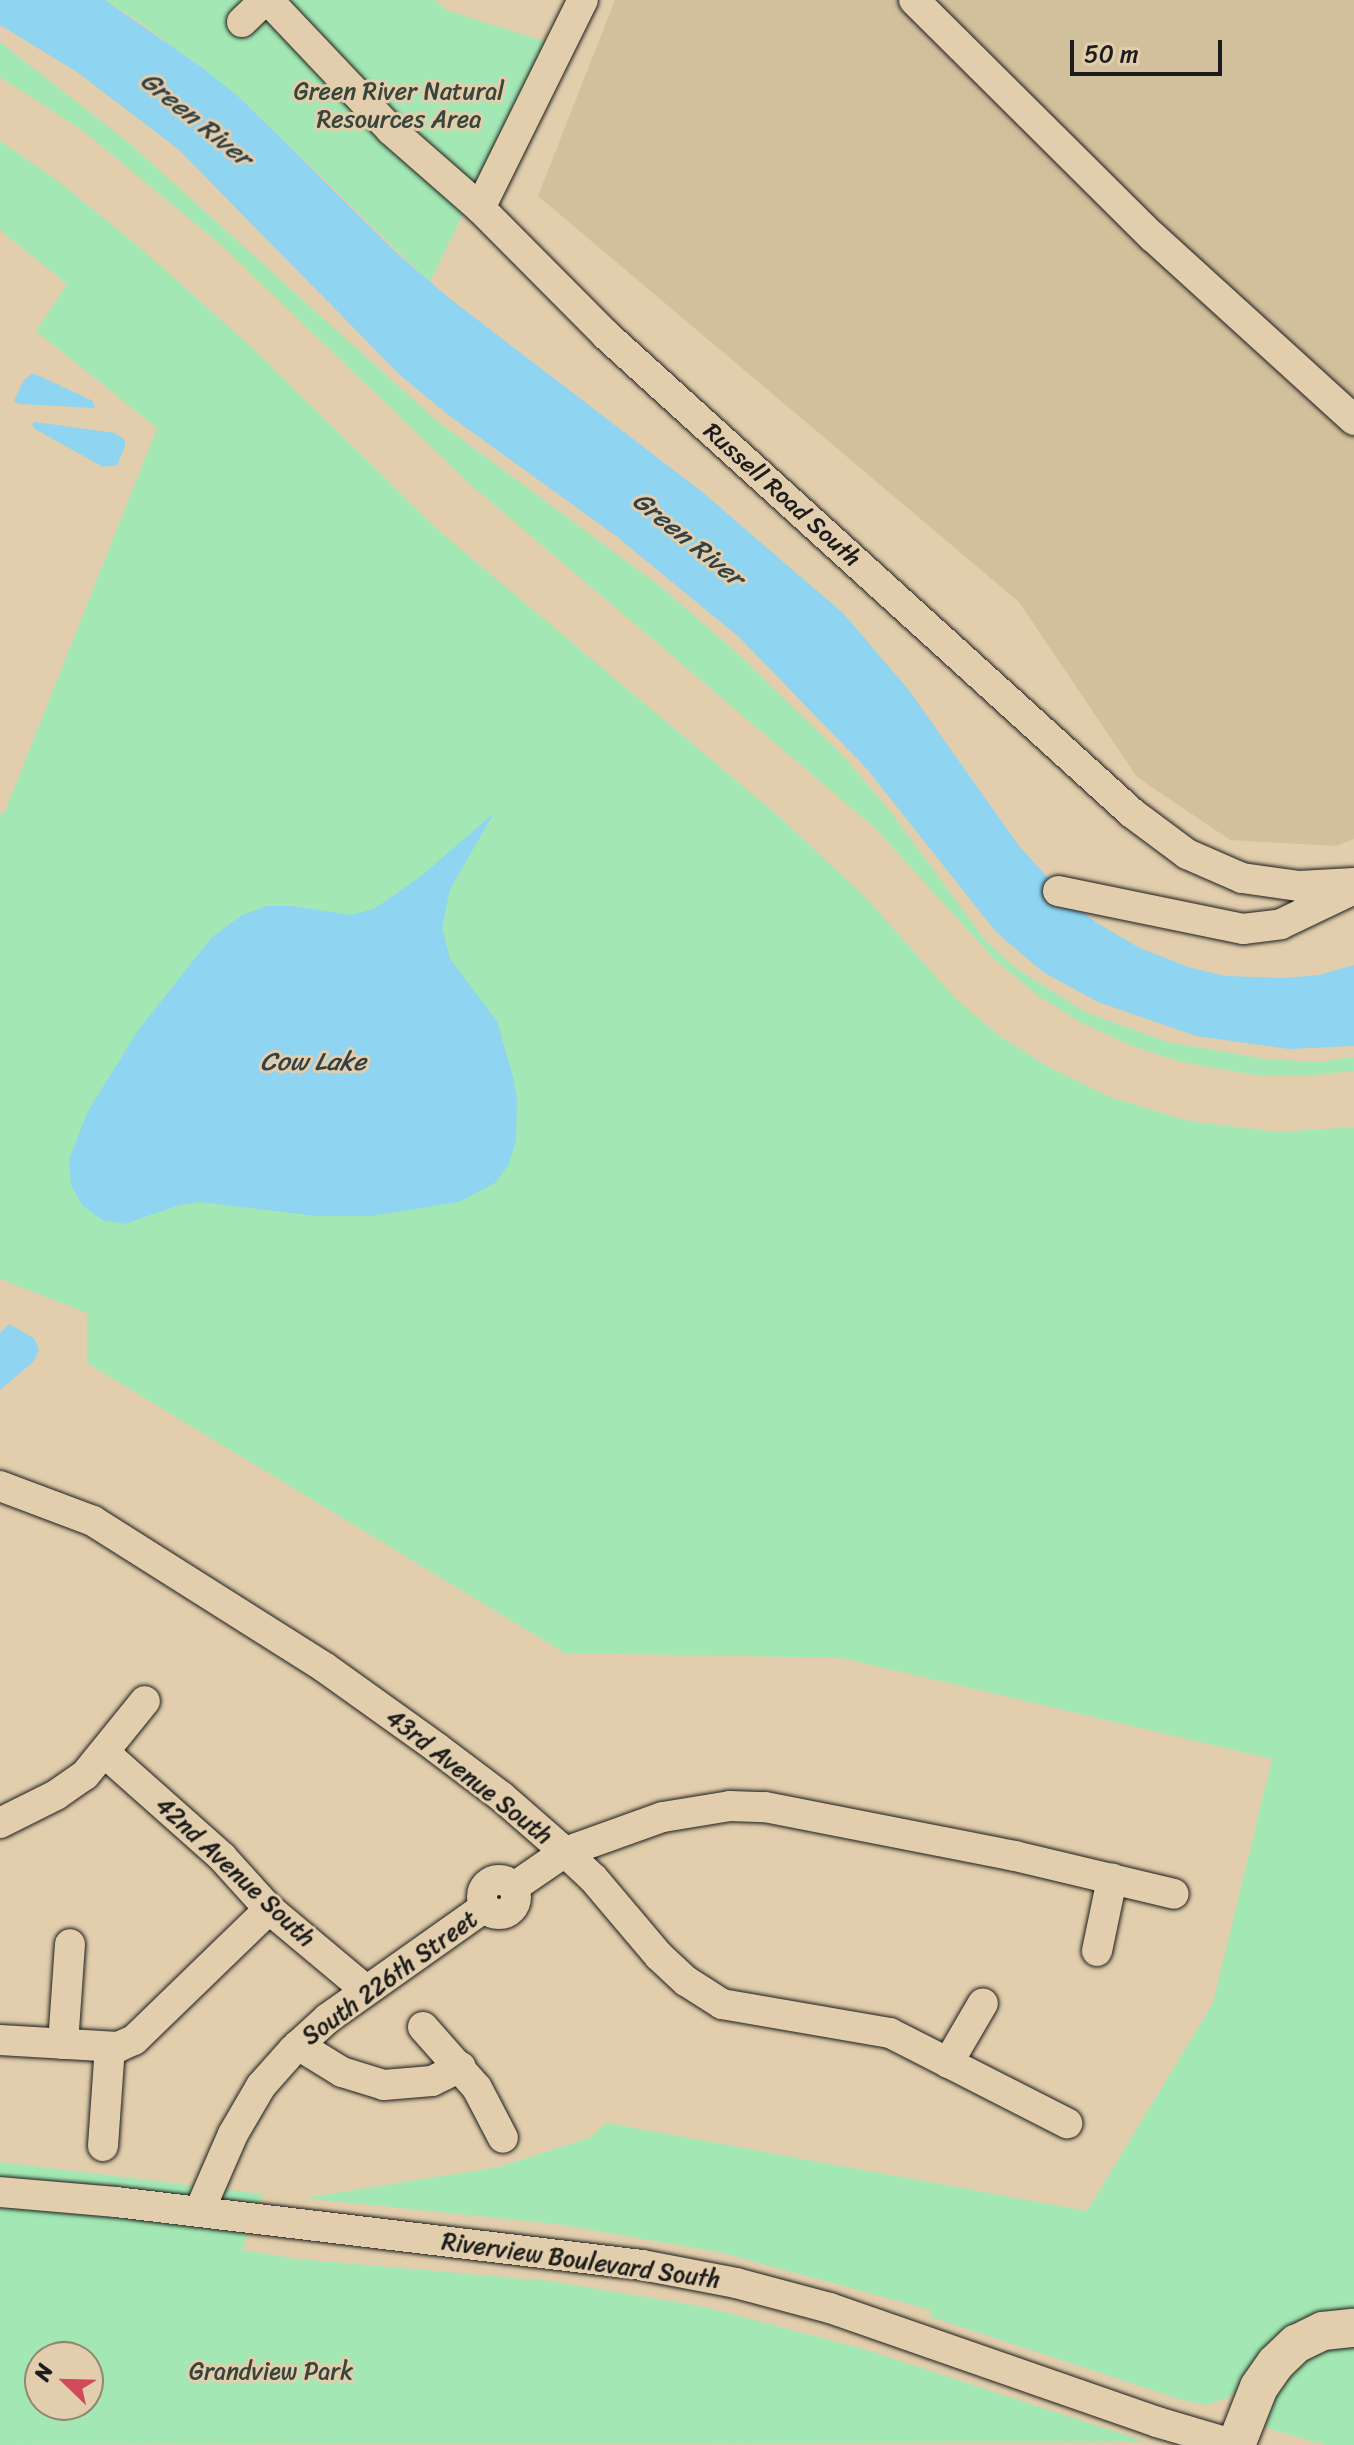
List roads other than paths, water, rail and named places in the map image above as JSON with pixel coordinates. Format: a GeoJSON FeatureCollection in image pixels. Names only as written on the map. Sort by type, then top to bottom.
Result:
{"type":"FeatureCollection","features":[{"type":"Feature","properties":{"kind":"main road"},"geometry":{"type":"LineString","coordinates":[[1236,2445],[1259,2387],[1276,2363],[1296,2344],[1323,2331],[1354,2328]]}},
{"type":"Feature","properties":{"kind":"street"},"geometry":{"type":"LineString","coordinates":[[242,22],[267,0]]}},
{"type":"Feature","properties":{"kind":"street","name":"Russell Road South"},"geometry":{"type":"LineString","coordinates":[[267,0],[391,130],[480,208],[606,335],[1162,837],[1187,854],[1242,878],[1299,886],[1354,886]]}},
{"type":"Feature","properties":{"kind":"street"},"geometry":{"type":"LineString","coordinates":[[480,208],[583,0]]}},
{"type":"Feature","properties":{"kind":"street"},"geometry":{"type":"LineString","coordinates":[[914,0],[1153,237],[1354,420]]}},
{"type":"Feature","properties":{"kind":"street"},"geometry":{"type":"LineString","coordinates":[[1058,891],[1243,929],[1281,924],[1354,886]]}},
{"type":"Feature","properties":{"kind":"street","name":"43rd Avenue South"},"geometry":{"type":"LineString","coordinates":[[0,1486],[93,1521],[324,1667],[502,1797],[565,1852],[663,1817],[730,1806],[765,1807],[1174,1894]]}},
{"type":"Feature","properties":{"kind":"street"},"geometry":{"type":"LineString","coordinates":[[0,1823],[56,1795],[85,1775],[145,1701]]}},
{"type":"Feature","properties":{"kind":"street","name":"42nd Avenue South"},"geometry":{"type":"LineString","coordinates":[[105,1753],[222,1857],[269,1909],[366,1990]]}},
{"type":"Feature","properties":{"kind":"street"},"geometry":{"type":"LineString","coordinates":[[565,1852],[593,1878],[659,1956],[686,1981],[722,2004],[890,2033],[1067,2123]]}},
{"type":"Feature","properties":{"kind":"street","name":"South 226th Street"},"geometry":{"type":"LineString","coordinates":[[199,2212],[233,2134],[261,2086],[298,2045],[366,1990],[485,1907],[482,1894],[490,1883],[503,1880],[514,1887],[565,1852]]}},
{"type":"Feature","properties":{"kind":"street"},"geometry":{"type":"LineString","coordinates":[[1097,1951],[1112,1879]]}},
{"type":"Feature","properties":{"kind":"street"},"geometry":{"type":"LineString","coordinates":[[0,2040],[114,2047],[146,2031],[269,1909]]}},
{"type":"Feature","properties":{"kind":"street"},"geometry":{"type":"LineString","coordinates":[[63,2044],[70,1944]]}},
{"type":"Feature","properties":{"kind":"street"},"geometry":{"type":"LineString","coordinates":[[948,2063],[983,2003]]}},
{"type":"Feature","properties":{"kind":"street"},"geometry":{"type":"LineString","coordinates":[[423,2027],[461,2067],[489,2108],[503,2138]]}},
{"type":"Feature","properties":{"kind":"street"},"geometry":{"type":"LineString","coordinates":[[298,2045],[342,2072],[384,2085],[422,2084],[461,2067]]}},
{"type":"Feature","properties":{"kind":"street"},"geometry":{"type":"LineString","coordinates":[[103,2146],[114,2047]]}},
{"type":"Feature","properties":{"kind":"street","name":"Riverview Boulevard South"},"geometry":{"type":"LineString","coordinates":[[0,2192],[199,2212],[642,2265],[736,2283],[830,2308],[1157,2422],[1236,2445]]}},
{"type":"Feature","properties":{"kind":"water","name":"Green River"},"geometry":{"type":"Polygon","coordinates":[[[0,0],[105,0],[204,69],[241,99],[400,256],[449,298],[701,491],[843,613],[908,689],[1019,846],[1072,904],[1140,948],[1188,967],[1225,976],[1285,978],[1319,975],[1354,965],[1354,1046],[1289,1049],[1196,1036],[1098,1002],[1043,972],[996,932],[867,769],[739,637],[616,536],[447,414],[400,375],[178,149],[77,72],[0,25],[0,0]]]}},
{"type":"Feature","properties":{"kind":"water"},"geometry":{"type":"Polygon","coordinates":[[[33,373],[93,401],[95,408],[19,404],[14,401],[24,380],[33,373]]]}},
{"type":"Feature","properties":{"kind":"water"},"geometry":{"type":"Polygon","coordinates":[[[32,424],[115,433],[125,440],[125,447],[117,465],[103,467],[35,429],[32,424]]]}},
{"type":"Feature","properties":{"kind":"water","name":"Cow Lake"},"geometry":{"type":"Polygon","coordinates":[[[494,813],[450,889],[442,928],[450,959],[497,1021],[513,1077],[517,1099],[516,1140],[509,1164],[495,1183],[459,1202],[370,1216],[317,1216],[199,1202],[180,1205],[124,1224],[102,1220],[83,1206],[71,1185],[69,1159],[88,1111],[137,1032],[212,937],[242,915],[267,906],[292,906],[351,915],[374,909],[420,877],[494,813]]]}},
{"type":"Feature","properties":{"kind":"water"},"geometry":{"type":"Polygon","coordinates":[[[9,1324],[34,1338],[39,1350],[33,1362],[0,1390],[0,1333],[9,1324]]]}},
{"type":"Feature","properties":{"kind":"park label","name":"Green River Natural Resources Area"},"geometry":{"type":"Point","coordinates":[399,106]}},
{"type":"Feature","properties":{"kind":"park label","name":"Grandview Park"},"geometry":{"type":"Point","coordinates":[271,2372]}}]}
